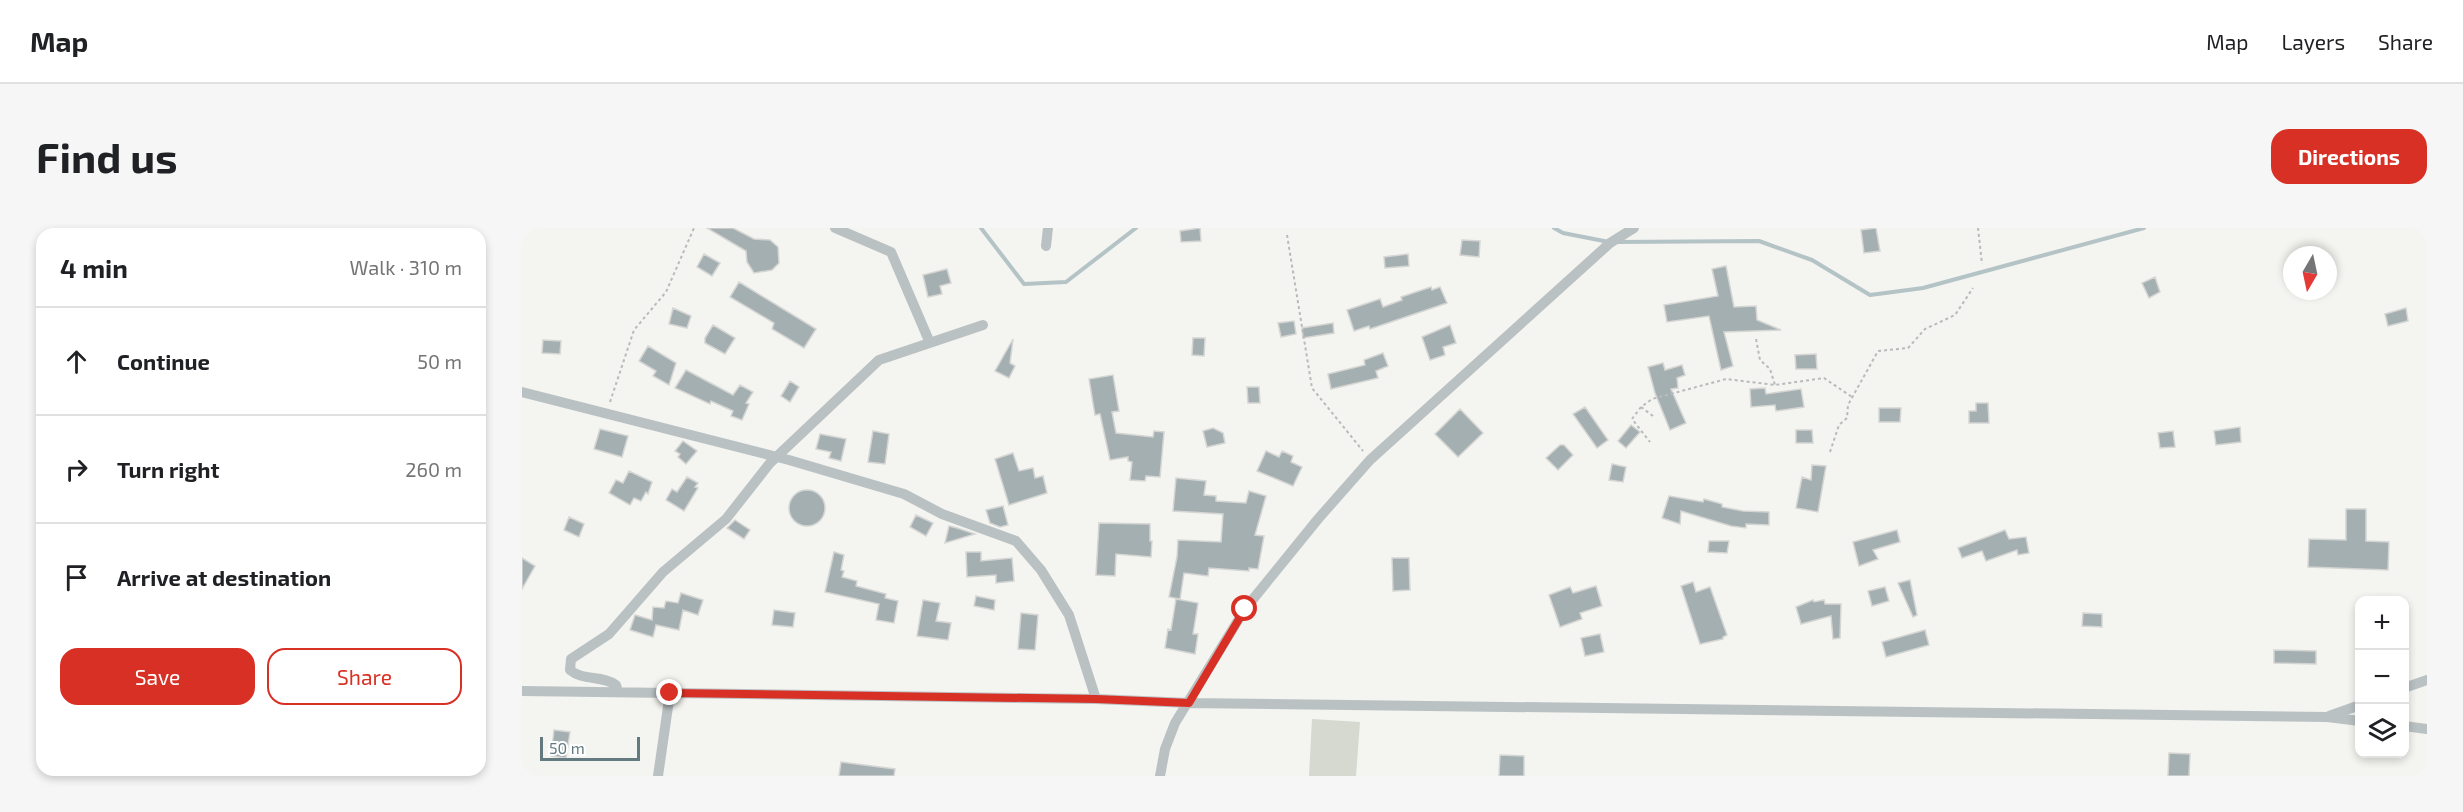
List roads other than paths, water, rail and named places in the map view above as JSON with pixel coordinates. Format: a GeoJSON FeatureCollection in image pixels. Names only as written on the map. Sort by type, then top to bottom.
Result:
{"type":"FeatureCollection","features":[{"type":"Feature","properties":{"kind":"street"},"geometry":{"type":"LineString","coordinates":[[835,228],[891,252],[930,343]]}},
{"type":"Feature","properties":{"kind":"street"},"geometry":{"type":"LineString","coordinates":[[1046,246],[1048,228]]}},
{"type":"Feature","properties":{"kind":"street"},"geometry":{"type":"LineString","coordinates":[[1160,776],[1165,749],[1175,723],[1245,609],[1318,519],[1370,460],[1611,243],[1634,228]]}},
{"type":"Feature","properties":{"kind":"street"},"geometry":{"type":"LineString","coordinates":[[618,692],[616,685],[609,680],[576,675],[570,670],[570,660],[609,634],[663,572],[726,519],[776,457],[879,360],[983,325]]}},
{"type":"Feature","properties":{"kind":"street"},"geometry":{"type":"LineString","coordinates":[[522,392],[776,457],[904,494],[942,513],[1016,541],[1041,570],[1069,615],[1096,699]]}},
{"type":"Feature","properties":{"kind":"street"},"geometry":{"type":"LineString","coordinates":[[2409,686],[2427,680]]}},
{"type":"Feature","properties":{"kind":"street"},"geometry":{"type":"LineString","coordinates":[[522,691],[1096,699],[1189,703],[2327,717],[2355,720]]}},
{"type":"Feature","properties":{"kind":"street"},"geometry":{"type":"LineString","coordinates":[[658,776],[670,693]]}},
{"type":"Feature","properties":{"kind":"street"},"geometry":{"type":"LineString","coordinates":[[2327,717],[2355,707]]}},
{"type":"Feature","properties":{"kind":"street"},"geometry":{"type":"LineString","coordinates":[[2409,727],[2427,729]]}},
{"type":"Feature","properties":{"kind":"waterway"},"geometry":{"type":"LineString","coordinates":[[981,228],[1024,284],[1066,282],[1136,228]]}},
{"type":"Feature","properties":{"kind":"waterway"},"geometry":{"type":"LineString","coordinates":[[1554,228],[1563,233],[1609,242]]}},
{"type":"Feature","properties":{"kind":"waterway"},"geometry":{"type":"LineString","coordinates":[[1617,242],[1759,241],[1812,260],[1870,295],[1923,288],[2144,228]]}}]}
